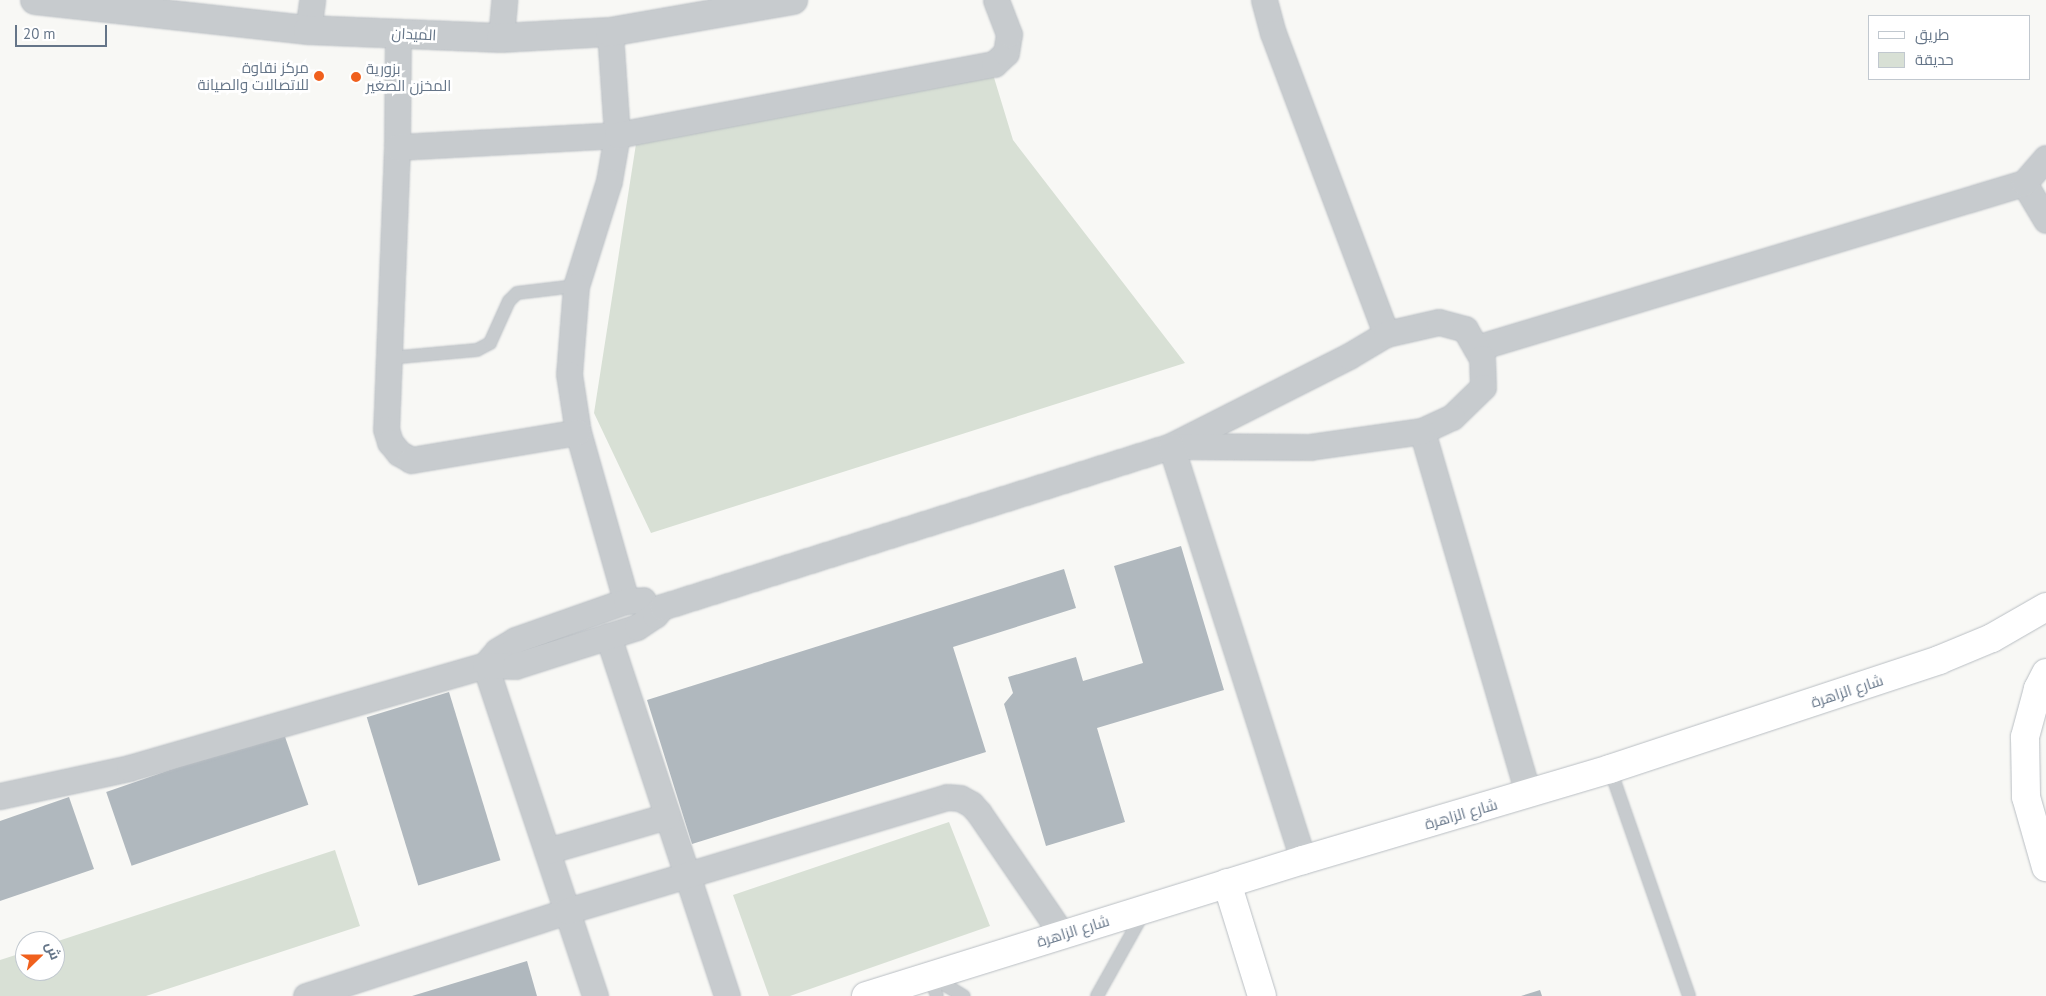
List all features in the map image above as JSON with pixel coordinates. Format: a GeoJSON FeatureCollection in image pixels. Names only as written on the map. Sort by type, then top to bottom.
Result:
{"type":"FeatureCollection","features":[{"type":"Feature","properties":{"kind":"main road","name":"شارع الزاهرة"},"geometry":{"type":"LineString","coordinates":[[866,996],[933,986],[1062,934],[1610,769],[1939,660],[1992,638],[2046,607]]}},
{"type":"Feature","properties":{"kind":"main road"},"geometry":{"type":"LineString","coordinates":[[2046,673],[2038,689],[2026,737],[2026,797],[2046,867]]}},
{"type":"Feature","properties":{"kind":"main road"},"geometry":{"type":"LineString","coordinates":[[1228,883],[1262,996]]}},
{"type":"Feature","properties":{"kind":"street","name":"الميدان"},"geometry":{"type":"LineString","coordinates":[[35,0],[96,3],[308,30],[501,38],[610,32],[792,0]]}},
{"type":"Feature","properties":{"kind":"street"},"geometry":{"type":"LineString","coordinates":[[308,30],[312,0]]}},
{"type":"Feature","properties":{"kind":"street"},"geometry":{"type":"LineString","coordinates":[[501,38],[504,0]]}},
{"type":"Feature","properties":{"kind":"street"},"geometry":{"type":"LineString","coordinates":[[397,147],[618,135],[994,64],[1006,53],[1009,34],[996,0]]}},
{"type":"Feature","properties":{"kind":"street"},"geometry":{"type":"LineString","coordinates":[[1264,0],[1273,32],[1386,334]]}},
{"type":"Feature","properties":{"kind":"street"},"geometry":{"type":"LineString","coordinates":[[610,32],[618,135],[609,181],[576,286],[569,374],[578,432],[626,601]]}},
{"type":"Feature","properties":{"kind":"street"},"geometry":{"type":"LineString","coordinates":[[398,33],[397,147],[386,429],[394,448],[412,460],[578,432]]}},
{"type":"Feature","properties":{"kind":"street"},"geometry":{"type":"LineString","coordinates":[[1476,348],[2024,184],[2046,158]]}},
{"type":"Feature","properties":{"kind":"street"},"geometry":{"type":"LineString","coordinates":[[2024,184],[2046,220]]}},
{"type":"Feature","properties":{"kind":"street"},"geometry":{"type":"LineString","coordinates":[[0,796],[129,768],[484,665],[515,666],[608,636],[647,621],[662,607],[1171,446],[1349,356],[1386,334],[1439,322],[1465,329],[1482,358],[1483,387],[1452,417],[1422,431],[1310,447],[1171,446]]}},
{"type":"Feature","properties":{"kind":"street"},"geometry":{"type":"LineString","coordinates":[[1422,431],[1528,794]]}},
{"type":"Feature","properties":{"kind":"street"},"geometry":{"type":"LineString","coordinates":[[1171,446],[1303,860]]}},
{"type":"Feature","properties":{"kind":"street"},"geometry":{"type":"LineString","coordinates":[[484,665],[496,651],[516,640],[626,601],[644,600],[662,607]]}},
{"type":"Feature","properties":{"kind":"street"},"geometry":{"type":"LineString","coordinates":[[608,636],[727,996]]}},
{"type":"Feature","properties":{"kind":"street"},"geometry":{"type":"LineString","coordinates":[[484,665],[595,996]]}},
{"type":"Feature","properties":{"kind":"street"},"geometry":{"type":"LineString","coordinates":[[306,996],[566,911],[947,797],[960,798],[971,804],[979,813],[1062,934]]}},
{"type":"Feature","properties":{"kind":"street"},"geometry":{"type":"LineString","coordinates":[[547,851],[667,816]]}},
{"type":"Feature","properties":{"kind":"lane"},"geometry":{"type":"LineString","coordinates":[[389,358],[477,350],[490,343],[495,336],[509,301],[516,293],[576,286]]}},
{"type":"Feature","properties":{"kind":"lane"},"geometry":{"type":"LineString","coordinates":[[1610,769],[1689,996]]}},
{"type":"Feature","properties":{"kind":"lane"},"geometry":{"type":"LineString","coordinates":[[1097,996],[1146,908]]}},
{"type":"Feature","properties":{"kind":"lane"},"geometry":{"type":"LineString","coordinates":[[933,986],[964,996]]}},
{"type":"Feature","properties":{"kind":"green space"},"geometry":{"type":"Polygon","coordinates":[[[992,71],[1013,140],[1185,363],[651,533],[594,413],[636,144],[992,71]]]}},
{"type":"Feature","properties":{"kind":"green space"},"geometry":{"type":"Polygon","coordinates":[[[949,822],[990,926],[790,996],[769,996],[733,895],[949,822]]]}},
{"type":"Feature","properties":{"kind":"green space"},"geometry":{"type":"Polygon","coordinates":[[[335,850],[360,926],[146,996],[0,996],[0,960],[15,955],[15,981],[65,981],[65,939],[335,850]]]}},
{"type":"Feature","properties":{"kind":"building"},"geometry":{"type":"Polygon","coordinates":[[[1181,546],[1224,690],[1097,728],[1125,822],[1046,846],[1004,704],[1013,693],[1008,677],[1076,657],[1083,681],[1143,663],[1114,566],[1181,546]]]}},
{"type":"Feature","properties":{"kind":"building"},"geometry":{"type":"Polygon","coordinates":[[[1064,569],[1076,608],[953,647],[986,752],[692,844],[647,700],[1064,569]]]}},
{"type":"Feature","properties":{"kind":"building"},"geometry":{"type":"Polygon","coordinates":[[[449,692],[500,860],[418,885],[367,717],[449,692]]]}},
{"type":"Feature","properties":{"kind":"building"},"geometry":{"type":"Polygon","coordinates":[[[283,731],[308,805],[132,866],[106,792],[283,731]]]}},
{"type":"Feature","properties":{"kind":"building"},"geometry":{"type":"Polygon","coordinates":[[[69,797],[94,869],[0,901],[0,821],[69,797]]]}},
{"type":"Feature","properties":{"kind":"building"},"geometry":{"type":"Polygon","coordinates":[[[527,961],[537,996],[412,996],[527,961]]]}},
{"type":"Feature","properties":{"kind":"building"},"geometry":{"type":"Polygon","coordinates":[[[1540,990],[1542,996],[1521,996],[1540,990]]]}},
{"type":"Feature","properties":{"kind":"place","name":"مركز نقاوة للاتصالات والصيانة"},"geometry":{"type":"Point","coordinates":[319,76]}},
{"type":"Feature","properties":{"kind":"place","name":"بزورية المخزن الصغير"},"geometry":{"type":"Point","coordinates":[356,77]}}]}
